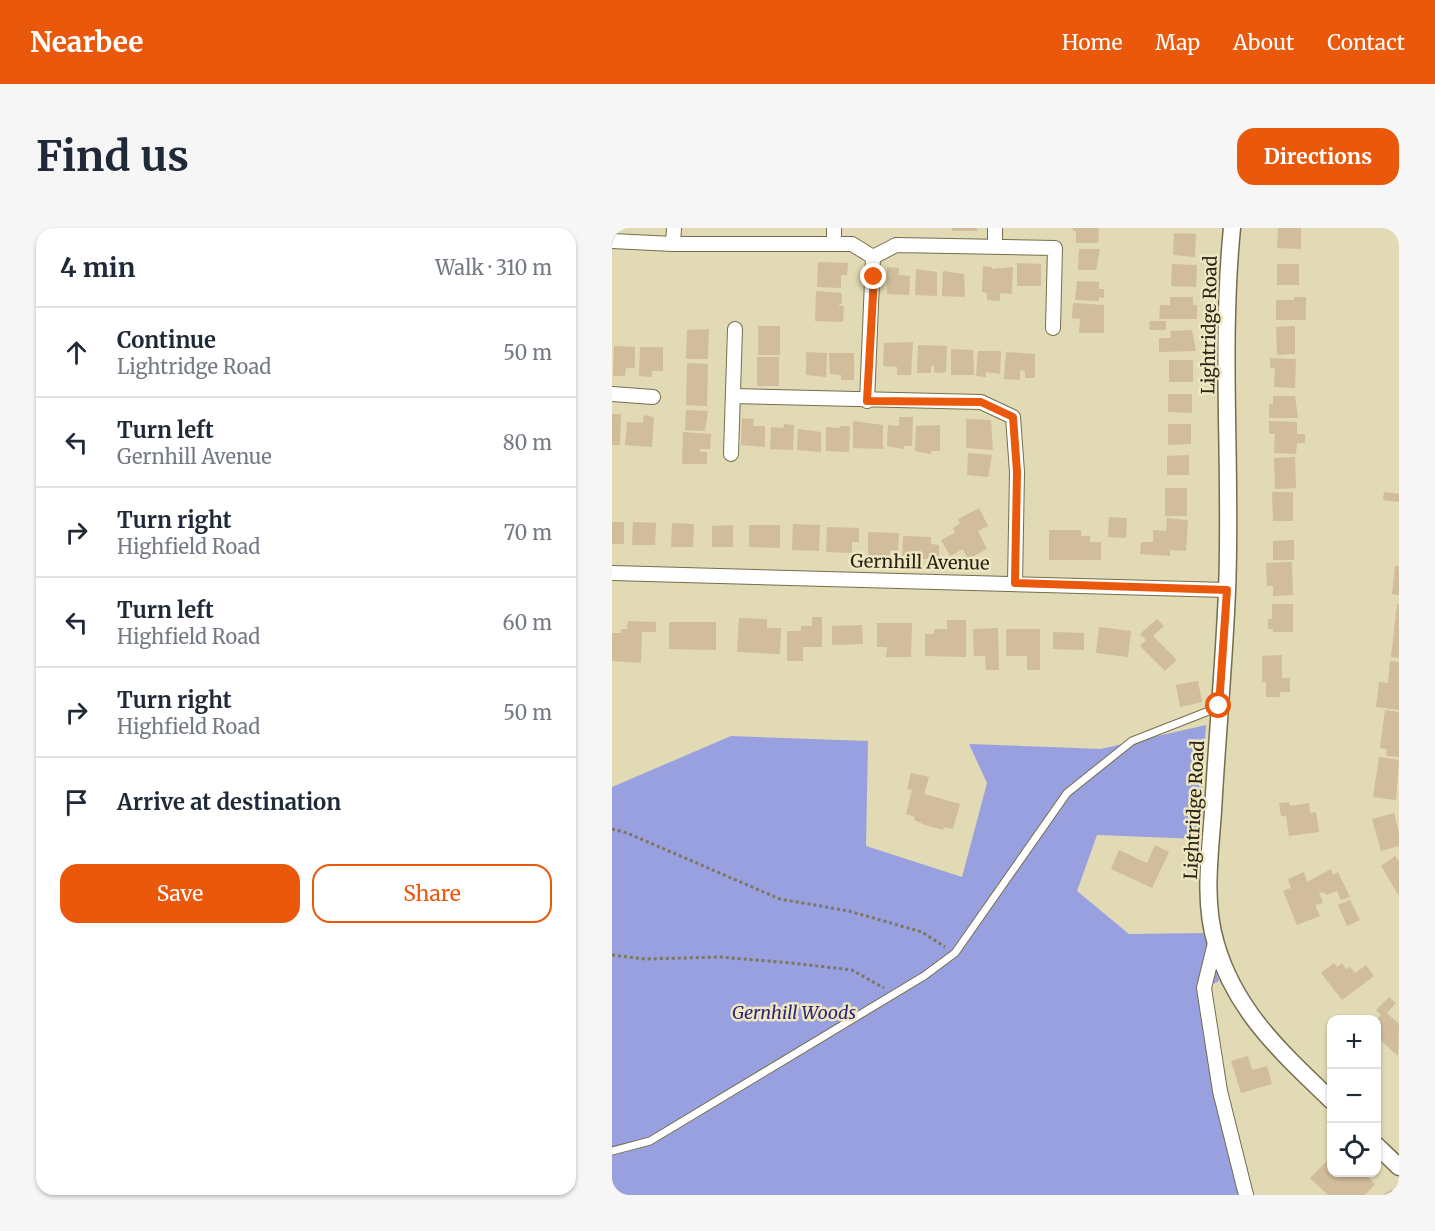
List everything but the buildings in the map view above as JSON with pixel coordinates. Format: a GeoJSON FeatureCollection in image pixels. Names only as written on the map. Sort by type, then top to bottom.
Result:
{"type":"FeatureCollection","features":[{"type":"Feature","properties":{"kind":"street"},"geometry":{"type":"LineString","coordinates":[[674,228],[674,244]]}},
{"type":"Feature","properties":{"kind":"street"},"geometry":{"type":"LineString","coordinates":[[834,228],[834,244]]}},
{"type":"Feature","properties":{"kind":"street"},"geometry":{"type":"LineString","coordinates":[[995,228],[995,247]]}},
{"type":"Feature","properties":{"kind":"street","name":"Lightridge Road"},"geometry":{"type":"LineString","coordinates":[[1232,228],[1227,279],[1227,590],[1209,884],[1215,943],[1230,982],[1250,1017],[1275,1046],[1327,1096]]}},
{"type":"Feature","properties":{"kind":"street"},"geometry":{"type":"LineString","coordinates":[[612,241],[674,244],[852,244],[873,256]]}},
{"type":"Feature","properties":{"kind":"street"},"geometry":{"type":"LineString","coordinates":[[873,256],[896,245],[1055,248],[1053,328]]}},
{"type":"Feature","properties":{"kind":"street"},"geometry":{"type":"LineString","coordinates":[[867,401],[873,256]]}},
{"type":"Feature","properties":{"kind":"street"},"geometry":{"type":"LineString","coordinates":[[731,454],[735,329]]}},
{"type":"Feature","properties":{"kind":"street"},"geometry":{"type":"LineString","coordinates":[[612,394],[653,397]]}},
{"type":"Feature","properties":{"kind":"street"},"geometry":{"type":"LineString","coordinates":[[733,396],[981,402],[1013,417],[1017,472],[1015,583]]}},
{"type":"Feature","properties":{"kind":"street","name":"Gernhill Avenue"},"geometry":{"type":"LineString","coordinates":[[612,573],[1227,590]]}},
{"type":"Feature","properties":{"kind":"street"},"geometry":{"type":"LineString","coordinates":[[1215,943],[1204,988],[1220,1091],[1246,1195]]}},
{"type":"Feature","properties":{"kind":"street"},"geometry":{"type":"LineString","coordinates":[[1381,1149],[1399,1167]]}},
{"type":"Feature","properties":{"kind":"lane"},"geometry":{"type":"LineString","coordinates":[[612,1151],[650,1141],[896,994],[955,954],[1067,793],[1132,741],[1219,706]]}},
{"type":"Feature","properties":{"kind":"path"},"geometry":{"type":"LineString","coordinates":[[612,829],[627,832],[780,898],[849,911],[921,932],[955,954]]}},
{"type":"Feature","properties":{"kind":"path"},"geometry":{"type":"LineString","coordinates":[[612,955],[645,959],[720,957],[852,970],[896,994]]}},
{"type":"Feature","properties":{"kind":"green space","name":"Gernhill Woods"},"geometry":{"type":"Polygon","coordinates":[[[1206,725],[1199,839],[1097,835],[1077,891],[1129,934],[1203,933],[1219,981],[1209,986],[1226,1093],[1253,1195],[612,1195],[612,787],[731,736],[868,741],[866,846],[962,877],[987,783],[969,744],[1101,749],[1206,725]]]}},
{"type":"Feature","properties":{"kind":"route"},"geometry":{"type":"LineString","coordinates":[[874,277],[867,401],[981,402],[1013,417],[1017,472],[1015,583],[1227,590],[1219,706]]}}]}
